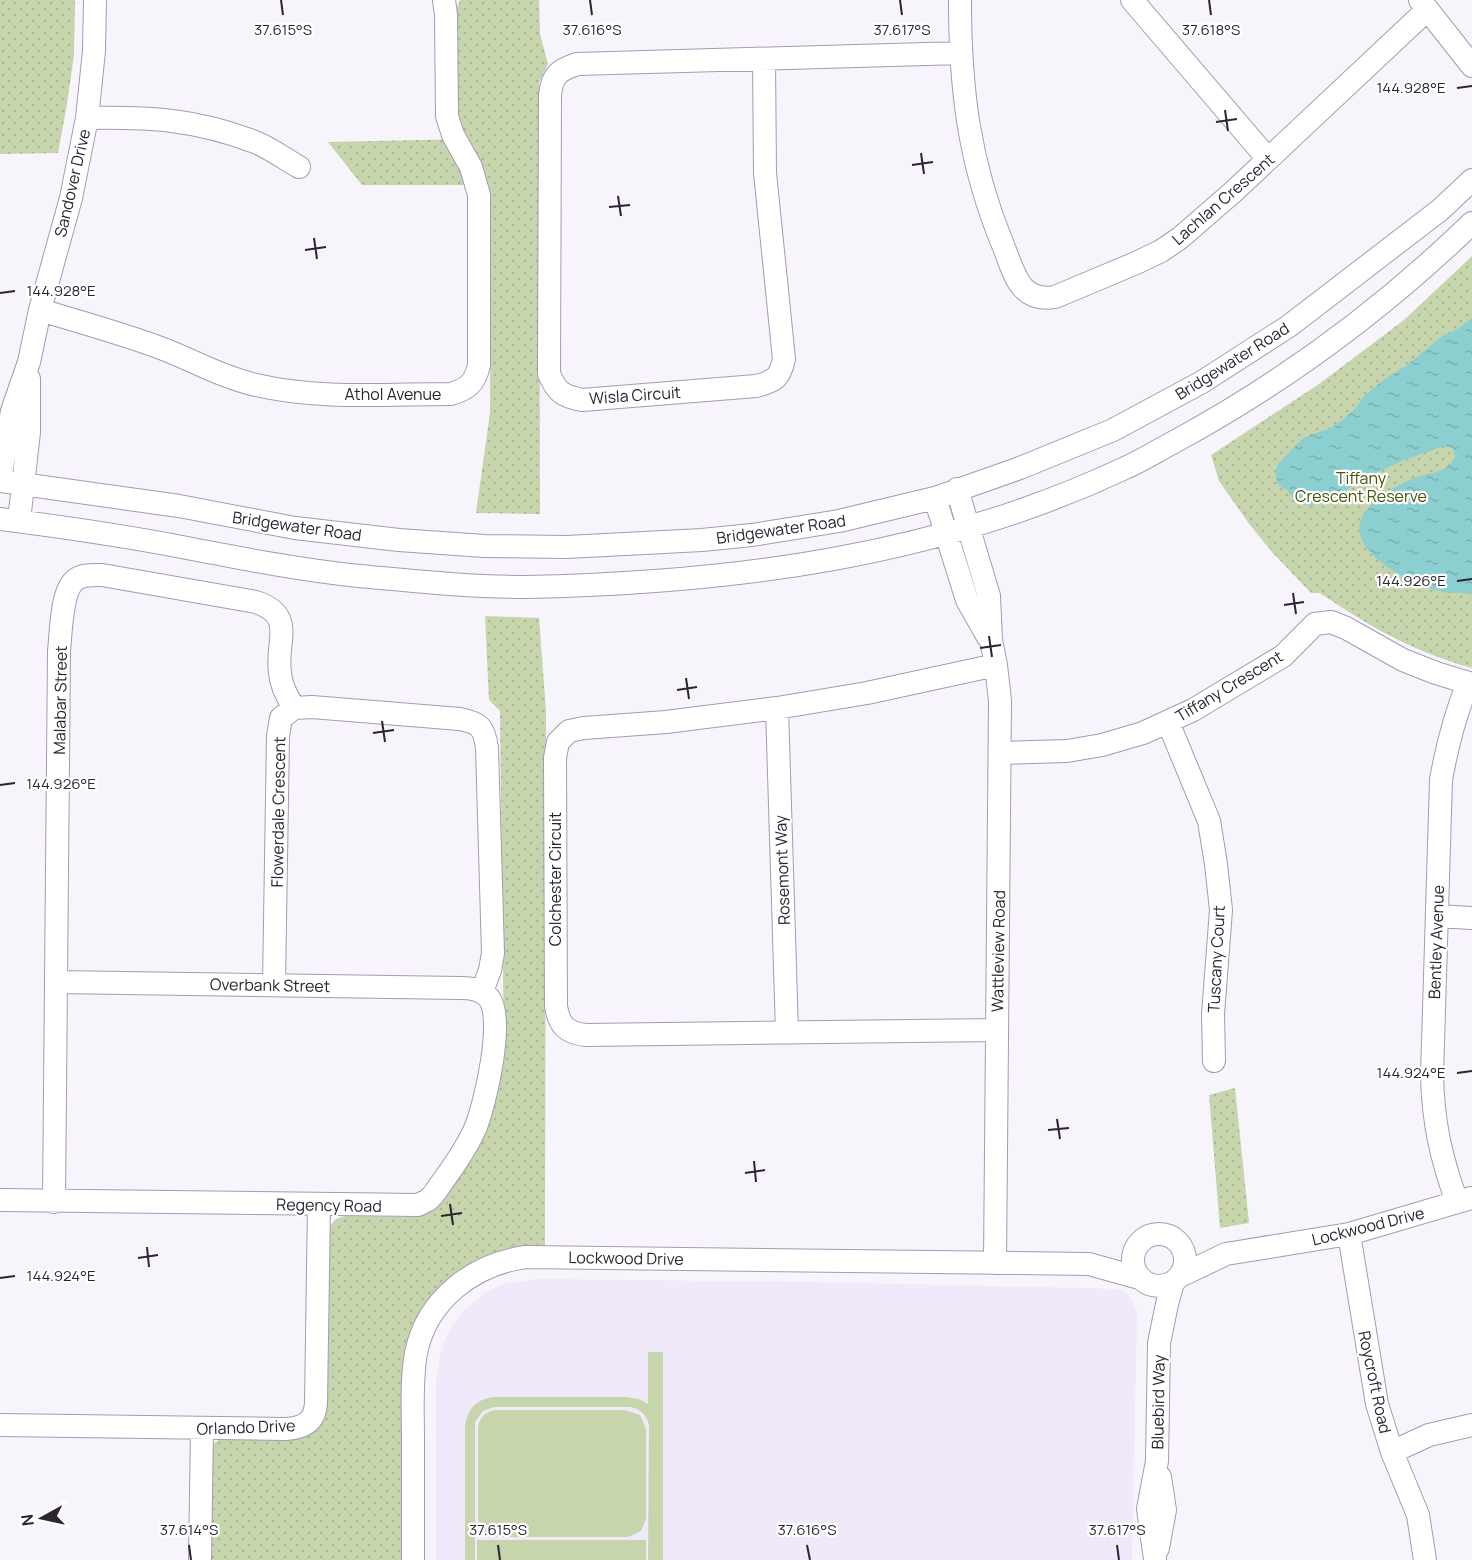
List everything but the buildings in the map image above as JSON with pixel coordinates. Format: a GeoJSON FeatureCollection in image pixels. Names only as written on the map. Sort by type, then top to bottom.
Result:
{"type":"FeatureCollection","features":[{"type":"Feature","properties":{"kind":"street","name":"Sandover Drive"},"geometry":{"type":"LineString","coordinates":[[0,480],[12,411],[29,362],[40,310],[71,198],[87,118],[94,51],[95,0]]}},
{"type":"Feature","properties":{"kind":"street","name":"Athol Avenue"},"geometry":{"type":"LineString","coordinates":[[40,310],[160,348],[204,368],[255,385],[304,393],[451,394],[464,390],[476,377],[478,365],[479,195],[471,167],[453,135],[447,116],[444,0]]}},
{"type":"Feature","properties":{"kind":"street","name":"Lachlan Crescent"},"geometry":{"type":"LineString","coordinates":[[960,0],[960,53],[966,116],[983,192],[1017,280],[1029,294],[1035,297],[1055,297],[1161,251],[1203,220],[1424,5]]}},
{"type":"Feature","properties":{"kind":"street"},"geometry":{"type":"LineString","coordinates":[[1132,0],[1268,159]]}},
{"type":"Feature","properties":{"kind":"street"},"geometry":{"type":"LineString","coordinates":[[1424,5],[1472,66]]}},
{"type":"Feature","properties":{"kind":"street"},"geometry":{"type":"LineString","coordinates":[[1446,31],[1472,48]]}},
{"type":"Feature","properties":{"kind":"street","name":"Wisla Circuit"},"geometry":{"type":"LineString","coordinates":[[764,59],[765,173],[784,359],[781,373],[771,382],[756,386],[582,400],[567,397],[555,387],[549,374],[552,81],[563,69],[577,64],[960,53]]}},
{"type":"Feature","properties":{"kind":"street"},"geometry":{"type":"LineString","coordinates":[[87,118],[143,117],[182,121],[218,129],[257,143],[299,167]]}},
{"type":"Feature","properties":{"kind":"street","name":"Bridgewater Road"},"geometry":{"type":"LineString","coordinates":[[0,480],[167,504],[295,528],[399,540],[484,546],[637,544],[752,535],[839,522],[935,498],[1020,468],[1113,430],[1202,382],[1298,320],[1440,210],[1472,180]]}},
{"type":"Feature","properties":{"kind":"street"},"geometry":{"type":"LineString","coordinates":[[9,520],[85,530],[319,571],[525,587],[645,582],[744,574],[846,558],[968,527],[1033,506],[1125,468],[1218,418],[1305,363],[1385,302],[1472,223]]}},
{"type":"Feature","properties":{"kind":"street","name":"Sandover Drive"},"geometry":{"type":"LineString","coordinates":[[9,520],[23,484],[29,432],[29,362]]}},
{"type":"Feature","properties":{"kind":"street","name":"Wattleview Road"},"geometry":{"type":"LineString","coordinates":[[957,489],[989,596],[991,640],[1000,701],[995,1263]]}},
{"type":"Feature","properties":{"kind":"street","name":"Wattleview Road"},"geometry":{"type":"LineString","coordinates":[[935,498],[968,600],[991,640]]}},
{"type":"Feature","properties":{"kind":"street","name":"Malabar Street"},"geometry":{"type":"LineString","coordinates":[[54,1202],[60,651],[66,597],[74,580],[87,575],[102,575],[256,602],[270,607],[279,617],[281,632],[279,672],[285,692],[294,708]]}},
{"type":"Feature","properties":{"kind":"street","name":"Tiffany Crescent"},"geometry":{"type":"LineString","coordinates":[[1001,753],[1078,749],[1143,733],[1168,722],[1283,656],[1315,624],[1331,622],[1403,660],[1470,683]]}},
{"type":"Feature","properties":{"kind":"street","name":"Colchester Circuit"},"geometry":{"type":"LineString","coordinates":[[996,665],[867,693],[777,708],[569,731],[558,742],[555,758],[556,1006],[558,1018],[564,1029],[574,1034],[997,1030]]}},
{"type":"Feature","properties":{"kind":"street","name":"Bentley Avenue"},"geometry":{"type":"LineString","coordinates":[[1465,1200],[1440,1150],[1432,1108],[1431,1075],[1441,780],[1456,714],[1470,683]]}},
{"type":"Feature","properties":{"kind":"street"},"geometry":{"type":"LineString","coordinates":[[294,708],[312,707],[460,719],[474,722],[485,732],[492,954],[490,970],[482,992]]}},
{"type":"Feature","properties":{"kind":"street","name":"Flowerdale Crescent"},"geometry":{"type":"LineString","coordinates":[[274,984],[278,736],[281,718],[294,708]]}},
{"type":"Feature","properties":{"kind":"street","name":"Rosemont Way"},"geometry":{"type":"LineString","coordinates":[[777,708],[787,1032]]}},
{"type":"Feature","properties":{"kind":"street","name":"Tuscany Court"},"geometry":{"type":"LineString","coordinates":[[1168,722],[1209,821],[1216,864],[1221,910],[1213,1014],[1214,1061]]}},
{"type":"Feature","properties":{"kind":"street"},"geometry":{"type":"LineString","coordinates":[[1437,916],[1472,918]]}},
{"type":"Feature","properties":{"kind":"street","name":"Overbank Street"},"geometry":{"type":"LineString","coordinates":[[58,982],[460,988],[482,992]]}},
{"type":"Feature","properties":{"kind":"street","name":"Regency Road"},"geometry":{"type":"LineString","coordinates":[[0,1200],[418,1205],[433,1195],[474,1130],[490,1080],[493,1019],[491,1002],[482,992]]}},
{"type":"Feature","properties":{"kind":"street","name":"Lockwood Drive"},"geometry":{"type":"LineString","coordinates":[[1177,1279],[1226,1254],[1349,1234],[1465,1200]]}},
{"type":"Feature","properties":{"kind":"street","name":"Orlando Drive"},"geometry":{"type":"LineString","coordinates":[[0,1425],[202,1429],[302,1427],[313,1418],[316,1403],[319,1205]]}},
{"type":"Feature","properties":{"kind":"street"},"geometry":{"type":"LineString","coordinates":[[1161,1234],[1169,1236],[1181,1246],[1185,1261],[1177,1279],[1160,1287],[1143,1281],[1133,1264],[1135,1250],[1145,1238],[1161,1234]]}},
{"type":"Feature","properties":{"kind":"street","name":"Roycroft Road"},"geometry":{"type":"LineString","coordinates":[[1349,1234],[1377,1404],[1392,1452],[1418,1515],[1425,1560]]}},
{"type":"Feature","properties":{"kind":"street","name":"Lockwood Drive"},"geometry":{"type":"LineString","coordinates":[[1181,1246],[1226,1254]]}},
{"type":"Feature","properties":{"kind":"street","name":"Lockwood Drive"},"geometry":{"type":"LineString","coordinates":[[1089,1264],[1135,1250]]}},
{"type":"Feature","properties":{"kind":"street","name":"Lockwood Drive"},"geometry":{"type":"LineString","coordinates":[[413,1560],[413,1389],[416,1353],[424,1329],[437,1307],[455,1287],[483,1268],[502,1261],[526,1257],[1089,1264],[1143,1281]]}},
{"type":"Feature","properties":{"kind":"street","name":"Bluebird Way"},"geometry":{"type":"LineString","coordinates":[[1155,1560],[1165,1510],[1157,1461],[1160,1343],[1167,1304],[1177,1279]]}},
{"type":"Feature","properties":{"kind":"street","name":"Bluebird Way"},"geometry":{"type":"LineString","coordinates":[[1143,1281],[1153,1306],[1160,1343]]}},
{"type":"Feature","properties":{"kind":"street"},"geometry":{"type":"LineString","coordinates":[[1392,1452],[1429,1435],[1472,1425]]}},
{"type":"Feature","properties":{"kind":"street"},"geometry":{"type":"LineString","coordinates":[[200,1560],[202,1429]]}},
{"type":"Feature","properties":{"kind":"shaded area"},"geometry":{"type":"Polygon","coordinates":[[[539,1279],[1120,1289],[1129,1295],[1137,1312],[1132,1560],[436,1560],[436,1380],[442,1346],[450,1329],[463,1311],[486,1292],[503,1284],[539,1279]]]}},
{"type":"Feature","properties":{"kind":"green space"},"geometry":{"type":"Polygon","coordinates":[[[0,0],[75,0],[74,55],[58,153],[0,154],[0,0]]]}},
{"type":"Feature","properties":{"kind":"green space"},"geometry":{"type":"Polygon","coordinates":[[[460,0],[539,0],[540,34],[548,64],[539,83],[540,514],[476,513],[490,413],[491,204],[489,185],[362,185],[328,142],[468,139],[460,122],[457,103],[457,8],[460,0]]]}},
{"type":"Feature","properties":{"kind":"green space","name":"Tiffany Crescent Reserve"},"geometry":{"type":"Polygon","coordinates":[[[1472,256],[1472,668],[1412,646],[1357,617],[1320,593],[1311,593],[1250,525],[1219,481],[1211,455],[1319,384],[1404,320],[1472,256]]]}},
{"type":"Feature","properties":{"kind":"green space"},"geometry":{"type":"Polygon","coordinates":[[[485,616],[539,618],[546,711],[545,1246],[512,1249],[484,1257],[459,1271],[434,1294],[403,1560],[209,1560],[213,1444],[222,1438],[300,1436],[330,1226],[336,1219],[345,1216],[416,1217],[429,1213],[439,1204],[489,1119],[499,1089],[504,1057],[500,711],[489,700],[485,616]]]}},
{"type":"Feature","properties":{"kind":"green space"},"geometry":{"type":"Polygon","coordinates":[[[1235,1088],[1249,1223],[1220,1228],[1209,1095],[1235,1088]]]}},
{"type":"Feature","properties":{"kind":"green space"},"geometry":{"type":"Polygon","coordinates":[[[648,1352],[663,1352],[663,1560],[648,1560],[649,1426],[643,1414],[631,1407],[494,1407],[483,1411],[475,1422],[475,1560],[465,1560],[465,1428],[470,1410],[482,1400],[494,1397],[626,1397],[639,1399],[648,1404],[648,1352]]]}},
{"type":"Feature","properties":{"kind":"green space"},"geometry":{"type":"Polygon","coordinates":[[[495,1410],[625,1410],[640,1415],[646,1429],[646,1519],[641,1531],[628,1537],[497,1537],[484,1533],[478,1520],[478,1428],[483,1416],[495,1410]]]}},
{"type":"Feature","properties":{"kind":"green space"},"geometry":{"type":"Polygon","coordinates":[[[477,1540],[646,1540],[646,1560],[477,1560],[477,1540]]]}},
{"type":"Feature","properties":{"kind":"water"},"geometry":{"type":"Polygon","coordinates":[[[1472,318],[1472,594],[1444,592],[1410,580],[1380,562],[1366,547],[1360,535],[1360,524],[1364,513],[1372,503],[1406,482],[1440,471],[1451,464],[1455,457],[1453,448],[1444,446],[1404,460],[1358,481],[1341,495],[1325,503],[1308,506],[1296,501],[1287,490],[1278,484],[1275,473],[1278,464],[1305,437],[1331,428],[1354,410],[1365,395],[1386,378],[1406,366],[1442,336],[1456,330],[1472,318]]]}}]}
